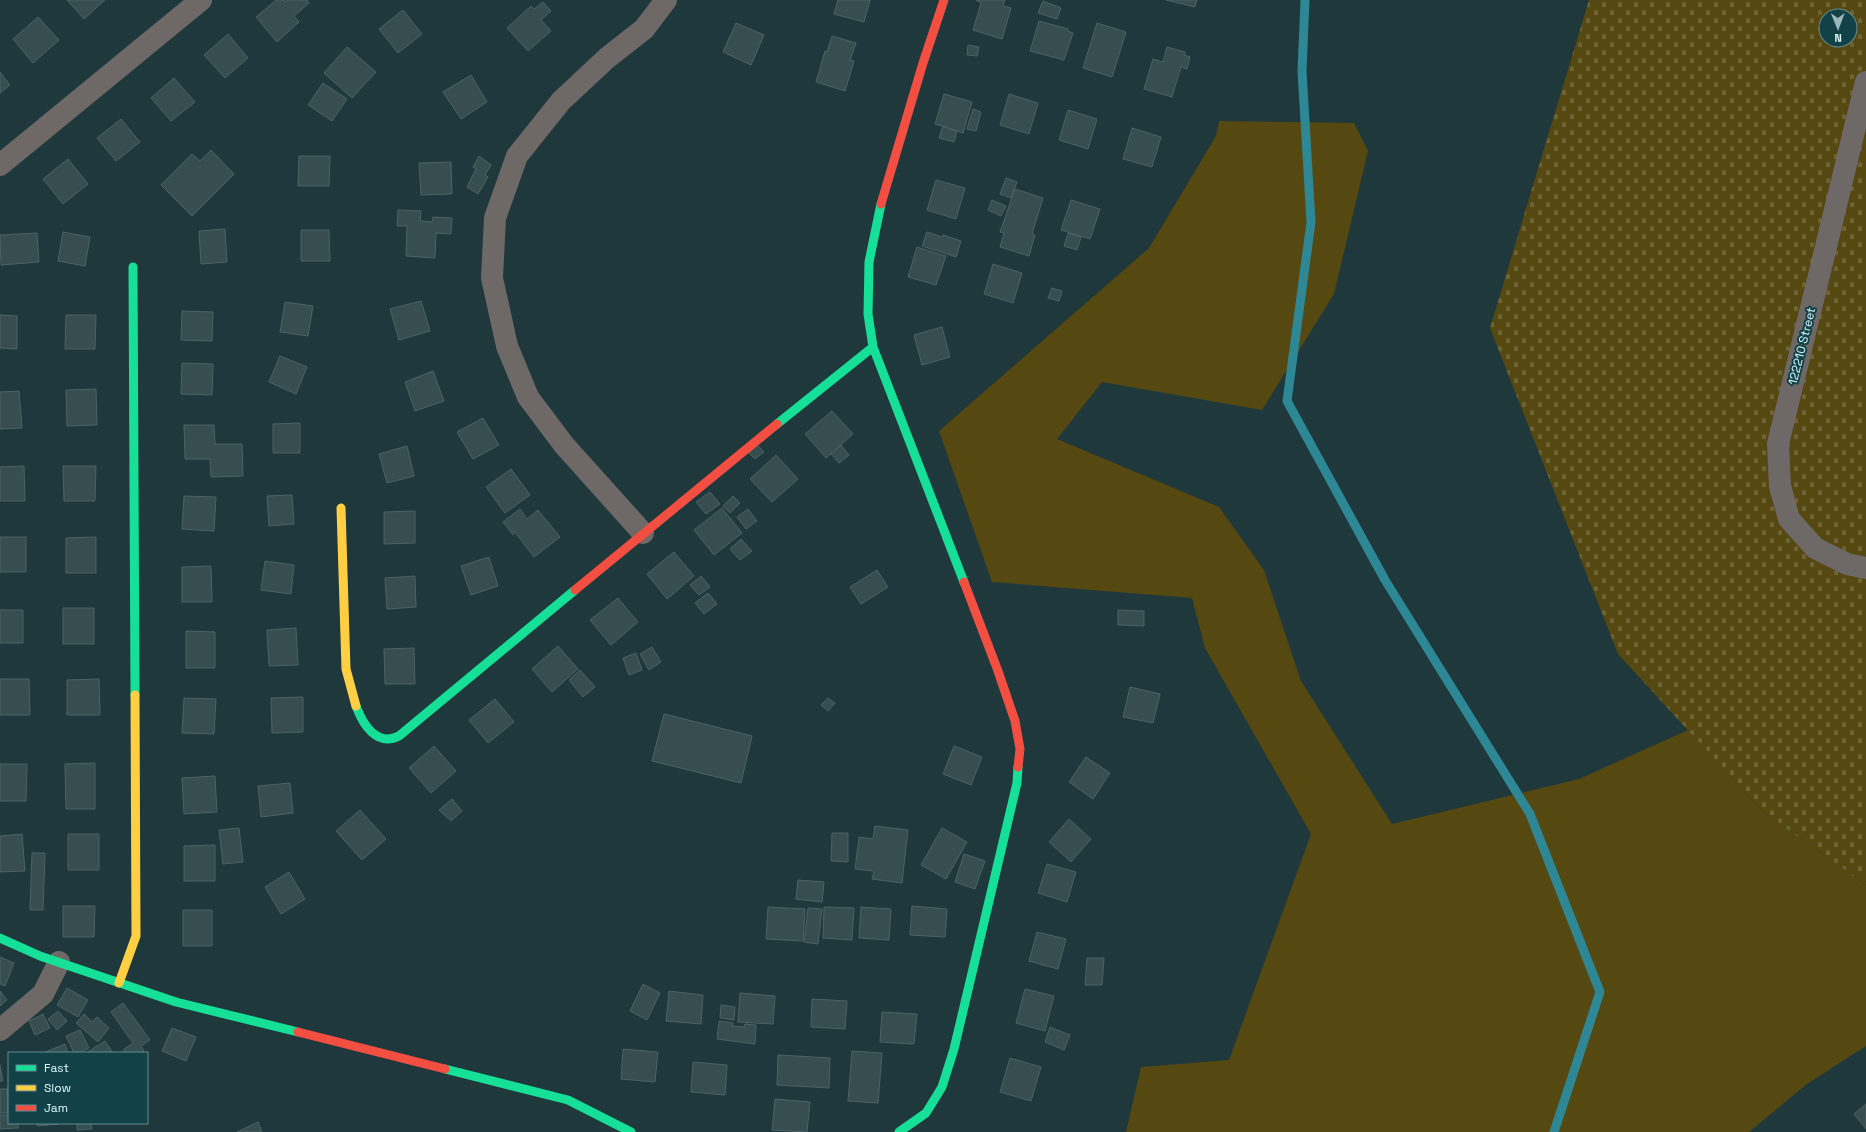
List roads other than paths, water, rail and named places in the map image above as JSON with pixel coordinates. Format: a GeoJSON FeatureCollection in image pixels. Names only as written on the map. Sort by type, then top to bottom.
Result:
{"type":"FeatureCollection","features":[{"type":"Feature","properties":{"kind":"street"},"geometry":{"type":"LineString","coordinates":[[0,165],[201,0]]}},
{"type":"Feature","properties":{"kind":"street"},"geometry":{"type":"LineString","coordinates":[[643,533],[564,445],[528,397],[507,346],[492,278],[495,218],[517,156],[561,101],[607,58],[644,29],[666,0]]}},
{"type":"Feature","properties":{"kind":"street"},"geometry":{"type":"LineString","coordinates":[[899,1132],[926,1113],[942,1087],[954,1049],[1016,783],[1020,749],[1015,721],[998,671],[873,347],[868,314],[869,262],[882,197],[944,0]]}},
{"type":"Feature","properties":{"kind":"street","name":"122210 Street"},"geometry":{"type":"LineString","coordinates":[[1866,82],[1778,444],[1780,486],[1789,519],[1815,548],[1847,564],[1866,568]]}},
{"type":"Feature","properties":{"kind":"street"},"geometry":{"type":"LineString","coordinates":[[119,982],[136,936],[133,267]]}},
{"type":"Feature","properties":{"kind":"street"},"geometry":{"type":"LineString","coordinates":[[341,508],[347,676],[358,715],[367,727],[377,736],[384,739],[392,739],[404,734],[643,533],[873,347]]}},
{"type":"Feature","properties":{"kind":"street"},"geometry":{"type":"LineString","coordinates":[[0,938],[40,956],[176,1002],[568,1100],[631,1132]]}},
{"type":"Feature","properties":{"kind":"street"},"geometry":{"type":"LineString","coordinates":[[0,1030],[43,994],[59,962]]}},
{"type":"Feature","properties":{"kind":"waterway"},"geometry":{"type":"LineString","coordinates":[[1305,0],[1302,71],[1311,222],[1287,401],[1385,580],[1530,814],[1600,992],[1554,1132]]}}]}
